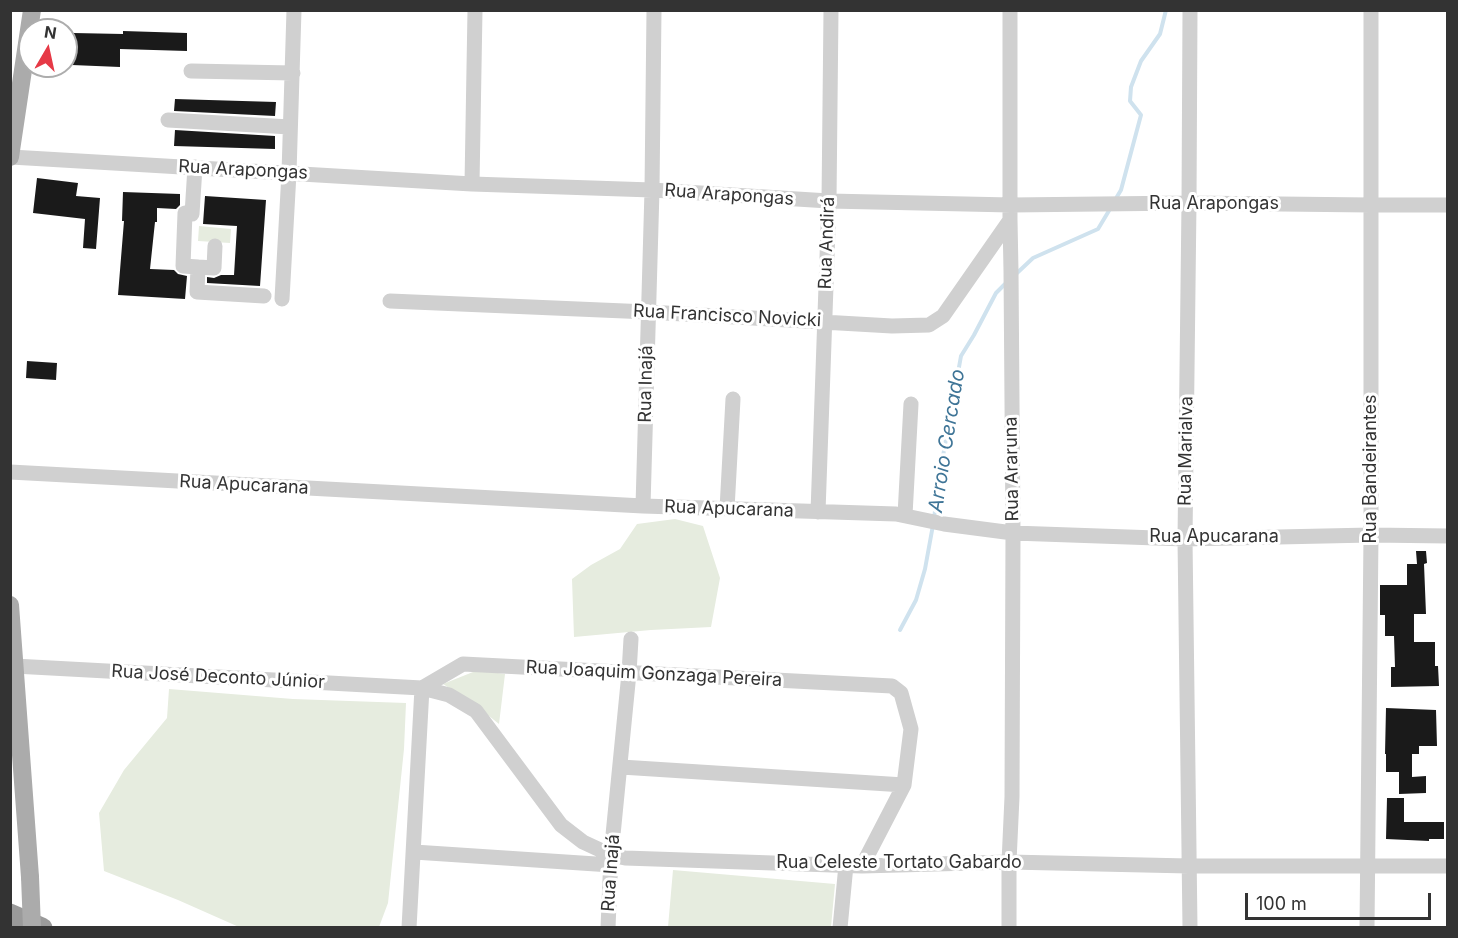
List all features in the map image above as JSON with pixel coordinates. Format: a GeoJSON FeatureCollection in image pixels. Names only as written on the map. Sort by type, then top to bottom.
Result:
{"type":"FeatureCollection","features":[{"type":"Feature","properties":{"kind":"highway"},"geometry":{"type":"LineString","coordinates":[[10,914],[42,927]]}},
{"type":"Feature","properties":{"kind":"main road"},"geometry":{"type":"LineString","coordinates":[[10,157],[16,82],[32,10]]}},
{"type":"Feature","properties":{"kind":"main road"},"geometry":{"type":"LineString","coordinates":[[10,605],[14,666],[17,803],[30,877],[32,927]]}},
{"type":"Feature","properties":{"kind":"street"},"geometry":{"type":"LineString","coordinates":[[282,299],[294,10]]}},
{"type":"Feature","properties":{"kind":"street"},"geometry":{"type":"LineString","coordinates":[[472,184],[475,10]]}},
{"type":"Feature","properties":{"kind":"street","name":"Rua Inajá"},"geometry":{"type":"LineString","coordinates":[[643,506],[652,190],[654,10]]}},
{"type":"Feature","properties":{"kind":"street","name":"Rua Andirá"},"geometry":{"type":"LineString","coordinates":[[818,512],[829,201],[831,10]]}},
{"type":"Feature","properties":{"kind":"street","name":"Rua Araruna"},"geometry":{"type":"LineString","coordinates":[[1009,927],[1013,533],[1010,10]]}},
{"type":"Feature","properties":{"kind":"street","name":"Rua Marialva"},"geometry":{"type":"LineString","coordinates":[[1190,10],[1185,539],[1190,927]]}},
{"type":"Feature","properties":{"kind":"street","name":"Rua Bandeirantes"},"geometry":{"type":"LineString","coordinates":[[1367,927],[1371,535],[1371,10]]}},
{"type":"Feature","properties":{"kind":"street"},"geometry":{"type":"LineString","coordinates":[[191,72],[292,73]]}},
{"type":"Feature","properties":{"kind":"street"},"geometry":{"type":"LineString","coordinates":[[168,120],[290,127]]}},
{"type":"Feature","properties":{"kind":"street","name":"Rua Arapongas"},"geometry":{"type":"LineString","coordinates":[[10,157],[472,184],[652,190],[1010,213],[1101,204],[1448,204]]}},
{"type":"Feature","properties":{"kind":"street"},"geometry":{"type":"LineString","coordinates":[[195,167],[192,214],[185,213],[183,266],[214,268],[215,246]]}},
{"type":"Feature","properties":{"kind":"street","name":"Rua Francisco Novicki"},"geometry":{"type":"LineString","coordinates":[[390,301],[648,312],[892,326],[929,325],[943,316],[1010,213]]}},
{"type":"Feature","properties":{"kind":"street"},"geometry":{"type":"LineString","coordinates":[[198,267],[197,292],[264,296]]}},
{"type":"Feature","properties":{"kind":"street"},"geometry":{"type":"LineString","coordinates":[[727,509],[733,399]]}},
{"type":"Feature","properties":{"kind":"street"},"geometry":{"type":"LineString","coordinates":[[904,515],[911,404]]}},
{"type":"Feature","properties":{"kind":"street","name":"Rua Apucarana"},"geometry":{"type":"LineString","coordinates":[[10,472],[643,506],[904,515],[945,524],[1013,533],[1185,539],[1371,535],[1448,536]]}},
{"type":"Feature","properties":{"kind":"street","name":"Rua Inajá"},"geometry":{"type":"LineString","coordinates":[[608,927],[611,860],[631,639]]}},
{"type":"Feature","properties":{"kind":"street","name":"Rua Joaquim Gonzaga Pereira"},"geometry":{"type":"LineString","coordinates":[[422,688],[463,664],[892,686],[901,693],[911,729],[904,785]]}},
{"type":"Feature","properties":{"kind":"street","name":"Rua José Deconto Júnior"},"geometry":{"type":"LineString","coordinates":[[14,666],[422,688]]}},
{"type":"Feature","properties":{"kind":"street"},"geometry":{"type":"LineString","coordinates":[[409,927],[422,688]]}},
{"type":"Feature","properties":{"kind":"street","name":"Rua Celeste Tortato Gabardo"},"geometry":{"type":"LineString","coordinates":[[422,688],[449,695],[476,711],[561,825],[611,860],[625,858],[862,866],[1009,862],[1189,866],[1448,866]]}},
{"type":"Feature","properties":{"kind":"street"},"geometry":{"type":"LineString","coordinates":[[621,767],[904,785],[862,866]]}},
{"type":"Feature","properties":{"kind":"street"},"geometry":{"type":"LineString","coordinates":[[414,852],[611,860]]}},
{"type":"Feature","properties":{"kind":"street"},"geometry":{"type":"LineString","coordinates":[[840,927],[846,865]]}},
{"type":"Feature","properties":{"kind":"shaded area"},"geometry":{"type":"Polygon","coordinates":[[[199,226],[231,229],[230,243],[198,241],[199,226]]]}},
{"type":"Feature","properties":{"kind":"shaded area"},"geometry":{"type":"Polygon","coordinates":[[[675,519],[703,526],[720,578],[711,627],[574,637],[572,579],[591,565],[620,549],[637,524],[675,519]]]}},
{"type":"Feature","properties":{"kind":"shaded area"},"geometry":{"type":"Polygon","coordinates":[[[478,670],[505,674],[499,724],[443,684],[478,670]]]}},
{"type":"Feature","properties":{"kind":"shaded area"},"geometry":{"type":"Polygon","coordinates":[[[169,689],[293,699],[406,703],[404,749],[388,903],[379,927],[239,927],[104,871],[99,813],[124,770],[167,718],[169,689]]]}},
{"type":"Feature","properties":{"kind":"shaded area"},"geometry":{"type":"Polygon","coordinates":[[[673,870],[835,884],[831,927],[668,927],[673,870]]]}},
{"type":"Feature","properties":{"kind":"building"},"geometry":{"type":"Polygon","coordinates":[[[123,31],[187,33],[187,51],[120,49],[120,67],[78,65],[78,33],[123,34],[123,31]]]}},
{"type":"Feature","properties":{"kind":"building"},"geometry":{"type":"Polygon","coordinates":[[[175,99],[276,102],[275,116],[174,111],[175,99]]]}},
{"type":"Feature","properties":{"kind":"building"},"geometry":{"type":"Polygon","coordinates":[[[175,130],[275,136],[275,149],[174,146],[175,130]]]}},
{"type":"Feature","properties":{"kind":"building"},"geometry":{"type":"Polygon","coordinates":[[[37,178],[78,183],[76,196],[100,198],[96,249],[83,248],[85,219],[33,213],[37,178]]]}},
{"type":"Feature","properties":{"kind":"building"},"geometry":{"type":"Polygon","coordinates":[[[123,192],[180,194],[180,205],[176,209],[157,208],[150,269],[174,270],[178,274],[187,276],[185,299],[118,295],[124,221],[122,221],[123,192]]]}},
{"type":"Feature","properties":{"kind":"building"},"geometry":{"type":"Polygon","coordinates":[[[205,196],[266,200],[260,286],[207,283],[207,277],[234,275],[237,226],[203,224],[205,196]]]}},
{"type":"Feature","properties":{"kind":"building"},"geometry":{"type":"Polygon","coordinates":[[[27,361],[57,363],[56,380],[26,378],[27,361]]]}},
{"type":"Feature","properties":{"kind":"building"},"geometry":{"type":"Polygon","coordinates":[[[1416,551],[1426,551],[1427,563],[1424,564],[1426,614],[1414,614],[1414,642],[1435,642],[1435,666],[1438,666],[1439,686],[1391,687],[1391,667],[1395,667],[1394,636],[1385,636],[1385,615],[1380,615],[1380,585],[1407,585],[1407,564],[1417,564],[1416,551]]]}},
{"type":"Feature","properties":{"kind":"building"},"geometry":{"type":"Polygon","coordinates":[[[1386,708],[1436,710],[1437,746],[1419,746],[1419,754],[1412,754],[1412,777],[1426,776],[1426,793],[1399,794],[1399,772],[1386,772],[1386,708]]]}},
{"type":"Feature","properties":{"kind":"building"},"geometry":{"type":"Polygon","coordinates":[[[1387,798],[1404,798],[1404,822],[1444,822],[1444,839],[1429,839],[1429,841],[1386,839],[1387,798]]]}},
{"type":"Feature","properties":{"kind":"waterway","name":"Arroio Cercado"},"geometry":{"type":"LineString","coordinates":[[1115,200],[1121,190],[1141,115],[1130,101],[1131,87],[1141,61],[1160,34],[1166,10]]}},
{"type":"Feature","properties":{"kind":"waterway","name":"Arroio Cercado"},"geometry":{"type":"LineString","coordinates":[[1016,274],[1033,258],[1098,229],[1110,209]]}},
{"type":"Feature","properties":{"kind":"waterway","name":"Arroio Cercado"},"geometry":{"type":"LineString","coordinates":[[934,518],[961,356],[996,293],[1006,283]]}},
{"type":"Feature","properties":{"kind":"waterway","name":"Arroio Cercado"},"geometry":{"type":"LineString","coordinates":[[900,630],[916,600],[925,569],[933,525]]}}]}
